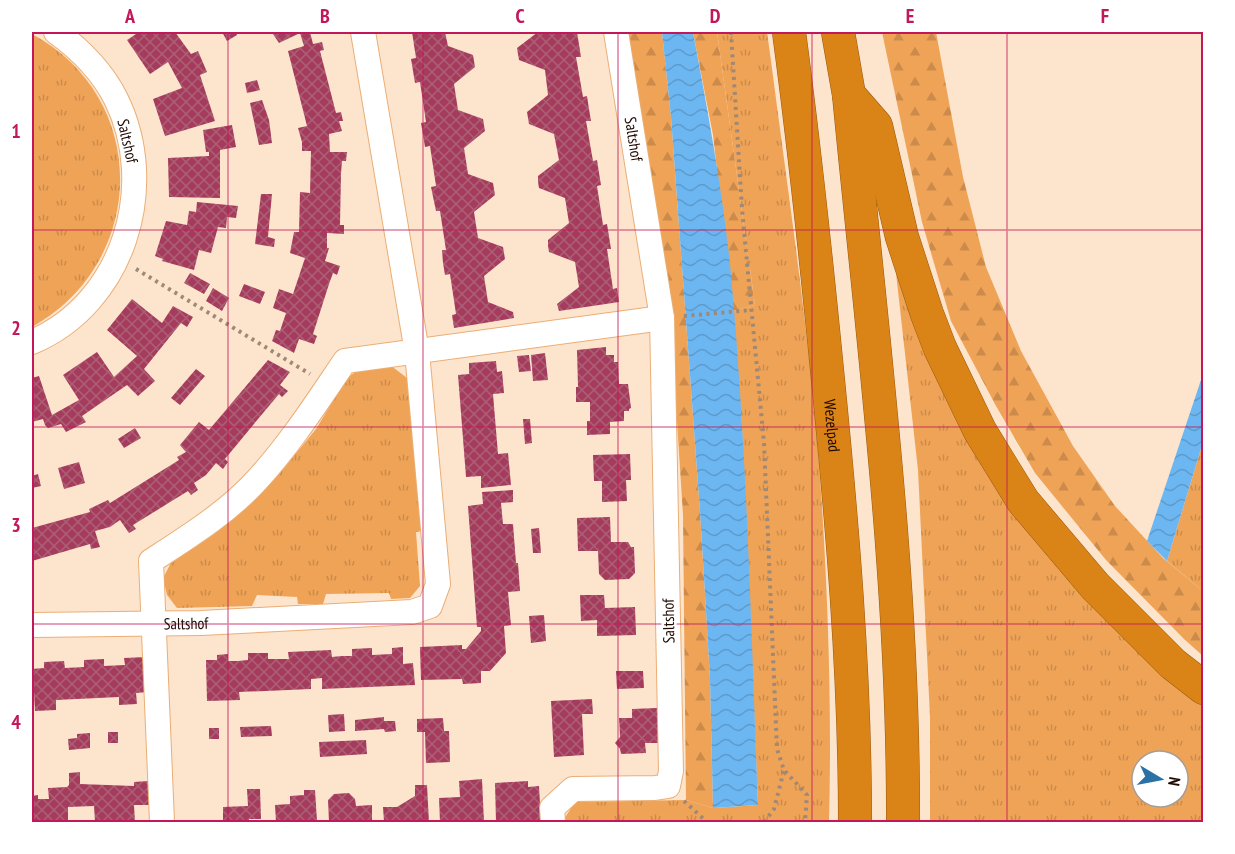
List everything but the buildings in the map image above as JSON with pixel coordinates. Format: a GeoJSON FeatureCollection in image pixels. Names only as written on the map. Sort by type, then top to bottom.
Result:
{"type":"FeatureCollection","features":[{"type":"Feature","properties":{"kind":"highway","name":"Wezelpad"},"geometry":{"type":"LineString","coordinates":[[789,32],[805,145],[840,499],[850,656],[855,822]]}},
{"type":"Feature","properties":{"kind":"highway"},"geometry":{"type":"LineString","coordinates":[[838,32],[849,94],[888,496],[898,658],[903,822]]}},
{"type":"Feature","properties":{"kind":"highway"},"geometry":{"type":"LineString","coordinates":[[849,94],[876,126],[900,227],[927,314],[940,348],[980,431],[1023,501],[1095,586],[1173,664],[1203,688]]}},
{"type":"Feature","properties":{"kind":"street","name":"Saltshof"},"geometry":{"type":"LineString","coordinates":[[32,342],[73,316],[98,289],[117,258],[129,227],[135,194],[134,162],[128,129],[116,98],[98,70],[76,46],[56,32]]}},
{"type":"Feature","properties":{"kind":"street","name":"Saltshof"},"geometry":{"type":"LineString","coordinates":[[32,626],[153,624],[412,612],[430,606],[438,584],[417,352],[363,32]]}},
{"type":"Feature","properties":{"kind":"street","name":"Saltshof"},"geometry":{"type":"LineString","coordinates":[[616,32],[662,318],[671,771],[668,786]]}},
{"type":"Feature","properties":{"kind":"street","name":"Saltshof"},"geometry":{"type":"LineString","coordinates":[[162,822],[151,561],[206,525],[256,481],[296,435],[345,361],[662,318]]}},
{"type":"Feature","properties":{"kind":"street"},"geometry":{"type":"LineString","coordinates":[[553,822],[552,808],[573,789],[668,786]]}},
{"type":"Feature","properties":{"kind":"path"},"geometry":{"type":"LineString","coordinates":[[731,32],[742,209],[764,443],[777,749],[784,770],[807,795],[805,822]]}},
{"type":"Feature","properties":{"kind":"path"},"geometry":{"type":"LineString","coordinates":[[117,258],[329,385]]}},
{"type":"Feature","properties":{"kind":"path"},"geometry":{"type":"LineString","coordinates":[[662,318],[752,310]]}},
{"type":"Feature","properties":{"kind":"path"},"geometry":{"type":"LineString","coordinates":[[764,822],[774,809],[784,770]]}},
{"type":"Feature","properties":{"kind":"path"},"geometry":{"type":"LineString","coordinates":[[668,786],[707,822]]}},
{"type":"Feature","properties":{"kind":"green space"},"geometry":{"type":"Polygon","coordinates":[[[628,32],[662,32],[671,117],[700,511],[710,678],[713,808],[686,800],[683,515],[669,296],[628,32]]]}},
{"type":"Feature","properties":{"kind":"green space"},"geometry":{"type":"Polygon","coordinates":[[[693,32],[717,32],[755,305],[733,311],[713,135],[693,32]]]}},
{"type":"Feature","properties":{"kind":"green space"},"geometry":{"type":"Polygon","coordinates":[[[717,32],[767,32],[805,321],[816,425],[829,650],[829,822],[564,822],[575,802],[686,800],[713,808],[758,805],[742,428],[733,311],[755,305],[717,32]]]}},
{"type":"Feature","properties":{"kind":"green space"},"geometry":{"type":"Polygon","coordinates":[[[882,32],[936,32],[963,177],[986,267],[1021,351],[1073,446],[1115,506],[1163,558],[1203,591],[1203,656],[1106,560],[1035,473],[951,321],[922,222],[882,32]]]}},
{"type":"Feature","properties":{"kind":"green space"},"geometry":{"type":"Polygon","coordinates":[[[32,34],[71,62],[99,98],[115,138],[120,180],[114,223],[98,263],[70,298],[32,327],[32,34]]]}},
{"type":"Feature","properties":{"kind":"green space"},"geometry":{"type":"Polygon","coordinates":[[[896,273],[946,386],[1203,694],[1203,822],[930,822],[930,717],[918,470],[896,273]]]}},
{"type":"Feature","properties":{"kind":"green space"},"geometry":{"type":"Polygon","coordinates":[[[390,365],[407,378],[423,531],[416,532],[420,586],[410,598],[391,599],[389,593],[326,594],[323,604],[298,604],[297,597],[257,595],[252,606],[177,608],[167,595],[163,578],[171,563],[213,535],[280,473],[316,429],[347,378],[361,368],[390,365]]]}},
{"type":"Feature","properties":{"kind":"green space"},"geometry":{"type":"Polygon","coordinates":[[[1203,442],[1203,591],[1167,561],[1203,442]]]}},
{"type":"Feature","properties":{"kind":"water"},"geometry":{"type":"Polygon","coordinates":[[[662,32],[693,32],[715,153],[728,244],[745,473],[758,805],[713,808],[710,678],[700,511],[671,117],[662,32]]]}},
{"type":"Feature","properties":{"kind":"water"},"geometry":{"type":"Polygon","coordinates":[[[1203,374],[1203,442],[1167,561],[1147,541],[1203,374]]]}}]}
